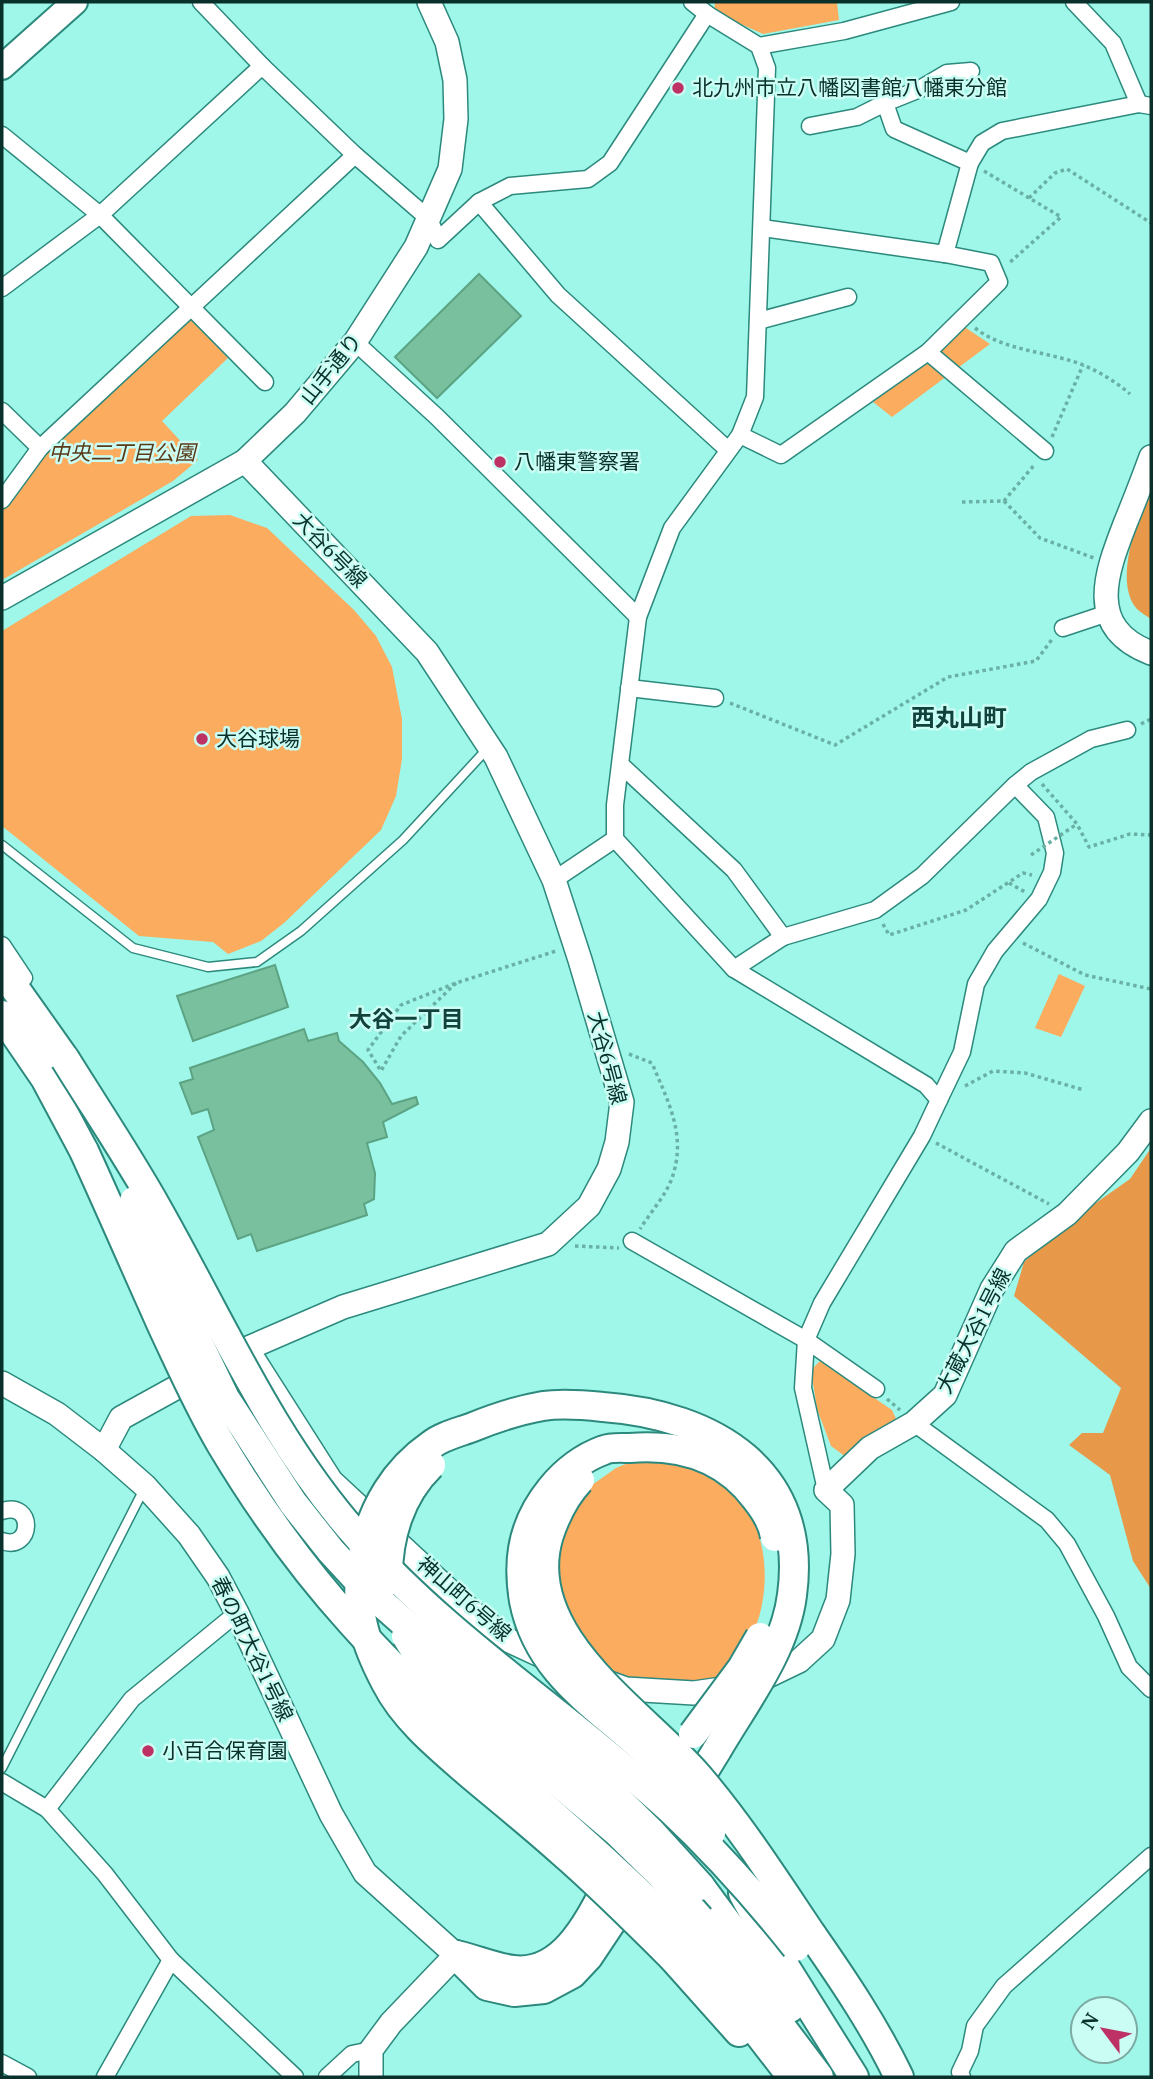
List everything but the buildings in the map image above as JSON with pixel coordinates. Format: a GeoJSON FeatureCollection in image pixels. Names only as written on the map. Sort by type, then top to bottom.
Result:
{"type":"FeatureCollection","features":[{"type":"Feature","properties":{"kind":"highway"},"geometry":{"type":"LineString","coordinates":[[2,970],[65,1059],[156,1206],[292,1449],[356,1535],[398,1579],[482,1656],[611,1758],[723,1860],[804,1941],[860,2005],[899,2077]]}},
{"type":"Feature","properties":{"kind":"highway"},"geometry":{"type":"LineString","coordinates":[[2,1015],[45,1077],[84,1151],[183,1369],[220,1442],[257,1501],[303,1563],[351,1622],[407,1681],[463,1735],[638,1890],[819,2077]]}},
{"type":"Feature","properties":{"kind":"highway"},"geometry":{"type":"LineString","coordinates":[[65,1059],[225,1398],[293,1503],[367,1590],[604,1786],[650,1831],[701,1886],[840,2077]]}},
{"type":"Feature","properties":{"kind":"highway"},"geometry":{"type":"LineString","coordinates":[[456,1955],[487,1986],[514,1992],[544,1989],[572,1973],[588,1957],[612,1921],[717,1750],[774,1651],[785,1625],[792,1596],[794,1565],[791,1530],[782,1502],[767,1478],[743,1455],[715,1437],[671,1418],[631,1409],[545,1405],[489,1421],[433,1443],[391,1484],[377,1507],[361,1564],[358,1595],[362,1626],[388,1687],[408,1715],[432,1741],[607,1893],[686,1939],[806,2077]]}},
{"type":"Feature","properties":{"kind":"highway"},"geometry":{"type":"LineString","coordinates":[[489,1421],[439,1457],[423,1473],[407,1496],[396,1521],[389,1549],[388,1579],[393,1605],[403,1632],[436,1679],[616,1831],[660,1874],[686,1939],[777,2077]]}},
{"type":"Feature","properties":{"kind":"highway"},"geometry":{"type":"LineString","coordinates":[[651,1446],[589,1471],[567,1495],[544,1550],[544,1583],[553,1614],[569,1642],[588,1665],[667,1743],[741,1829],[885,2077]]}},
{"type":"Feature","properties":{"kind":"highway"},"geometry":{"type":"LineString","coordinates":[[456,1955],[514,1970],[537,1967],[562,1955],[579,1934],[693,1734],[756,1647],[775,1597],[777,1571],[774,1531],[763,1508],[749,1489],[719,1463],[688,1452],[651,1446],[605,1449],[559,1479],[534,1514],[523,1547],[520,1580],[528,1620],[539,1647],[552,1666],[600,1713],[655,1760],[677,1784],[706,1825],[772,1946],[854,2077]]}},
{"type":"Feature","properties":{"kind":"highway"},"geometry":{"type":"LineString","coordinates":[[686,1939],[792,2077]]}},
{"type":"Feature","properties":{"kind":"main road"},"geometry":{"type":"LineString","coordinates":[[2,67],[75,2]]}},
{"type":"Feature","properties":{"kind":"street"},"geometry":{"type":"LineString","coordinates":[[201,2],[355,155],[429,219],[438,240],[479,202],[510,186],[588,179],[610,163],[697,5],[759,46],[767,68],[755,397],[740,435],[672,528],[638,617],[615,805],[615,839],[734,970],[926,1085],[939,1100]]}},
{"type":"Feature","properties":{"kind":"street","name":"山手通り"},"geometry":{"type":"LineString","coordinates":[[2,598],[245,461],[324,382],[355,342],[416,247],[450,169],[456,119],[455,80],[447,43],[429,2]]}},
{"type":"Feature","properties":{"kind":"street"},"geometry":{"type":"LineString","coordinates":[[759,46],[844,31],[951,2]]}},
{"type":"Feature","properties":{"kind":"street"},"geometry":{"type":"LineString","coordinates":[[945,254],[970,163],[982,143],[1002,131],[1145,105],[1113,43],[1074,2]]}},
{"type":"Feature","properties":{"kind":"street"},"geometry":{"type":"LineString","coordinates":[[2,288],[100,215],[262,65]]}},
{"type":"Feature","properties":{"kind":"street"},"geometry":{"type":"LineString","coordinates":[[810,127],[857,117],[920,89],[947,73],[971,71]]}},
{"type":"Feature","properties":{"kind":"street"},"geometry":{"type":"LineString","coordinates":[[885,103],[894,129],[970,163]]}},
{"type":"Feature","properties":{"kind":"street"},"geometry":{"type":"LineString","coordinates":[[2,135],[100,215],[265,382]]}},
{"type":"Feature","properties":{"kind":"street"},"geometry":{"type":"LineString","coordinates":[[2,500],[40,448],[355,155]]}},
{"type":"Feature","properties":{"kind":"street"},"geometry":{"type":"LineString","coordinates":[[479,202],[558,295],[728,450]]}},
{"type":"Feature","properties":{"kind":"street"},"geometry":{"type":"LineString","coordinates":[[740,435],[781,455],[928,352],[999,282],[991,263],[762,228]]}},
{"type":"Feature","properties":{"kind":"street"},"geometry":{"type":"LineString","coordinates":[[758,321],[848,296]]}},
{"type":"Feature","properties":{"kind":"street"},"geometry":{"type":"LineString","coordinates":[[355,342],[437,417],[638,617]]}},
{"type":"Feature","properties":{"kind":"street"},"geometry":{"type":"LineString","coordinates":[[928,352],[1045,452]]}},
{"type":"Feature","properties":{"kind":"street"},"geometry":{"type":"LineString","coordinates":[[2,411],[40,448]]}},
{"type":"Feature","properties":{"kind":"street"},"geometry":{"type":"LineString","coordinates":[[1151,457],[1110,564],[1105,587],[1108,613],[1119,632],[1139,649],[1151,653]]}},
{"type":"Feature","properties":{"kind":"street","name":"大谷6号線"},"geometry":{"type":"LineString","coordinates":[[104,1450],[121,1418],[246,1349],[343,1307],[548,1244],[589,1206],[608,1169],[617,1142],[622,1102],[575,945],[554,880],[490,747],[427,652],[245,461]]}},
{"type":"Feature","properties":{"kind":"street"},"geometry":{"type":"LineString","coordinates":[[1063,628],[1108,613]]}},
{"type":"Feature","properties":{"kind":"street"},"geometry":{"type":"LineString","coordinates":[[629,688],[715,698]]}},
{"type":"Feature","properties":{"kind":"street"},"geometry":{"type":"LineString","coordinates":[[734,970],[783,937],[876,910],[922,876],[1031,772],[1091,739],[1127,730]]}},
{"type":"Feature","properties":{"kind":"street"},"geometry":{"type":"LineString","coordinates":[[621,765],[734,870],[783,937]]}},
{"type":"Feature","properties":{"kind":"street"},"geometry":{"type":"LineString","coordinates":[[826,1490],[803,1388],[806,1340],[822,1303],[922,1136],[962,1052],[976,984],[995,951],[1039,900],[1052,872],[1055,853],[1046,817],[1015,785]]}},
{"type":"Feature","properties":{"kind":"street"},"geometry":{"type":"LineString","coordinates":[[554,880],[615,839]]}},
{"type":"Feature","properties":{"kind":"street"},"geometry":{"type":"LineString","coordinates":[[2,945],[119,1118],[246,1349]]}},
{"type":"Feature","properties":{"kind":"street","name":"大蔵大谷1号線"},"geometry":{"type":"LineString","coordinates":[[915,1423],[945,1395],[992,1289],[1016,1251],[1067,1214],[1128,1152],[1151,1121]]}},
{"type":"Feature","properties":{"kind":"street"},"geometry":{"type":"LineString","coordinates":[[632,1241],[806,1340],[876,1390]]}},
{"type":"Feature","properties":{"kind":"street","name":"神山町6号線"},"geometry":{"type":"LineString","coordinates":[[246,1349],[331,1481],[471,1611],[510,1641],[570,1669],[626,1689],[694,1693],[749,1685],[799,1661],[823,1639],[838,1600],[843,1554],[842,1505],[826,1490]]}},
{"type":"Feature","properties":{"kind":"street","name":"春の町大谷1号線"},"geometry":{"type":"LineString","coordinates":[[2,1382],[57,1414],[104,1450],[145,1486],[189,1535],[218,1577],[237,1613],[331,1814],[365,1873],[456,1955]]}},
{"type":"Feature","properties":{"kind":"street"},"geometry":{"type":"LineString","coordinates":[[826,1490],[870,1448],[915,1423],[1046,1520],[1067,1544],[1129,1667],[1151,1689]]}},
{"type":"Feature","properties":{"kind":"street"},"geometry":{"type":"LineString","coordinates":[[2,1511],[19,1511],[26,1520],[23,1536],[7,1543],[2,1541]]}},
{"type":"Feature","properties":{"kind":"street"},"geometry":{"type":"LineString","coordinates":[[47,1809],[132,1699],[237,1613]]}},
{"type":"Feature","properties":{"kind":"street"},"geometry":{"type":"LineString","coordinates":[[2,1782],[47,1809],[104,1874],[172,1960],[295,2077]]}},
{"type":"Feature","properties":{"kind":"street"},"geometry":{"type":"LineString","coordinates":[[962,2077],[960,2072],[970,2051],[975,2026],[1004,1986],[1151,1856]]}},
{"type":"Feature","properties":{"kind":"street"},"geometry":{"type":"LineString","coordinates":[[371,2077],[371,2050],[391,2023],[456,1955]]}},
{"type":"Feature","properties":{"kind":"street"},"geometry":{"type":"LineString","coordinates":[[105,2077],[172,1960]]}},
{"type":"Feature","properties":{"kind":"street"},"geometry":{"type":"LineString","coordinates":[[327,2077],[352,2054],[371,2050]]}},
{"type":"Feature","properties":{"kind":"street"},"geometry":{"type":"LineString","coordinates":[[2,2063],[28,2077]]}},
{"type":"Feature","properties":{"kind":"lane"},"geometry":{"type":"LineString","coordinates":[[2,845],[133,948],[208,967],[257,962],[301,931],[403,840],[490,747]]}},
{"type":"Feature","properties":{"kind":"lane"},"geometry":{"type":"LineString","coordinates":[[2,1768],[145,1486]]}},
{"type":"Feature","properties":{"kind":"path"},"geometry":{"type":"LineString","coordinates":[[970,163],[1061,217],[996,275]]}},
{"type":"Feature","properties":{"kind":"path"},"geometry":{"type":"LineString","coordinates":[[1029,198],[1055,173],[1066,169],[1151,223]]}},
{"type":"Feature","properties":{"kind":"path"},"geometry":{"type":"LineString","coordinates":[[962,318],[990,340],[1083,365],[1116,382],[1130,394]]}},
{"type":"Feature","properties":{"kind":"path"},"geometry":{"type":"LineString","coordinates":[[1004,501],[1040,538],[1110,564]]}},
{"type":"Feature","properties":{"kind":"path"},"geometry":{"type":"LineString","coordinates":[[715,698],[835,745],[948,677],[1036,661],[1063,628]]}},
{"type":"Feature","properties":{"kind":"path"},"geometry":{"type":"LineString","coordinates":[[1031,772],[1077,824],[1088,847],[1130,834],[1151,835]]}},
{"type":"Feature","properties":{"kind":"path"},"geometry":{"type":"LineString","coordinates":[[1031,855],[1077,824]]}},
{"type":"Feature","properties":{"kind":"path"},"geometry":{"type":"LineString","coordinates":[[876,910],[889,934],[966,910],[1023,873],[1032,875],[1040,865]]}},
{"type":"Feature","properties":{"kind":"path"},"geometry":{"type":"LineString","coordinates":[[1010,936],[1085,975],[1151,989]]}},
{"type":"Feature","properties":{"kind":"path"},"geometry":{"type":"LineString","coordinates":[[456,982],[401,1037],[381,1071],[368,1050],[401,1006],[456,982],[575,945]]}},
{"type":"Feature","properties":{"kind":"path"},"geometry":{"type":"LineString","coordinates":[[578,1246],[617,1249],[632,1241],[671,1180],[679,1145],[673,1116],[652,1063]]}},
{"type":"Feature","properties":{"kind":"path"},"geometry":{"type":"LineString","coordinates":[[939,1100],[993,1071],[1025,1073],[1084,1090]]}},
{"type":"Feature","properties":{"kind":"path"},"geometry":{"type":"LineString","coordinates":[[922,1136],[1067,1214]]}},
{"type":"Feature","properties":{"kind":"path"},"geometry":{"type":"LineString","coordinates":[[876,1390],[915,1423]]}},
{"type":"Feature","properties":{"kind":"green space"},"geometry":{"type":"Polygon","coordinates":[[[715,2],[837,2],[839,20],[763,34],[714,12],[715,2]]]}},
{"type":"Feature","properties":{"kind":"green space","name":"中央二丁目公園"},"geometry":{"type":"Polygon","coordinates":[[[191,319],[228,358],[162,421],[198,460],[173,481],[2,580],[2,511],[46,454],[191,319]]]}},
{"type":"Feature","properties":{"kind":"green space"},"geometry":{"type":"Polygon","coordinates":[[[963,326],[990,344],[892,417],[873,402],[926,361],[963,326]]]}},
{"type":"Feature","properties":{"kind":"green space","name":"大谷球場"},"geometry":{"type":"Polygon","coordinates":[[[230,515],[267,528],[354,610],[376,636],[392,667],[402,719],[402,759],[396,796],[381,830],[284,923],[261,941],[228,954],[213,942],[139,936],[2,826],[2,631],[191,516],[230,515]]]}},
{"type":"Feature","properties":{"kind":"green space"},"geometry":{"type":"Polygon","coordinates":[[[1059,974],[1085,986],[1061,1037],[1035,1028],[1059,974]]]}},
{"type":"Feature","properties":{"kind":"green space"},"geometry":{"type":"Polygon","coordinates":[[[820,1361],[892,1410],[897,1421],[846,1457],[831,1446],[817,1409],[811,1370],[820,1361]]]}},
{"type":"Feature","properties":{"kind":"green space"},"geometry":{"type":"Polygon","coordinates":[[[633,1461],[683,1463],[711,1472],[731,1487],[746,1506],[757,1528],[765,1578],[756,1627],[742,1654],[712,1684],[616,1681],[565,1613],[554,1559],[562,1523],[585,1490],[616,1468],[633,1461]]]}},
{"type":"Feature","properties":{"kind":"shaded area"},"geometry":{"type":"Polygon","coordinates":[[[1151,486],[1151,619],[1137,609],[1130,597],[1127,565],[1135,530],[1151,486]]]}},
{"type":"Feature","properties":{"kind":"shaded area"},"geometry":{"type":"Polygon","coordinates":[[[1151,1148],[1151,1589],[1133,1561],[1110,1475],[1069,1445],[1082,1433],[1103,1433],[1121,1388],[1014,1296],[1024,1262],[1063,1226],[1130,1179],[1151,1148]]]}},
{"type":"Feature","properties":{"kind":"place","name":"北九州市立八幡図書館八幡東分館"},"geometry":{"type":"Point","coordinates":[678,88]}},
{"type":"Feature","properties":{"kind":"place","name":"八幡東警察署"},"geometry":{"type":"Point","coordinates":[500,462]}},
{"type":"Feature","properties":{"kind":"place","name":"大谷球場"},"geometry":{"type":"Point","coordinates":[202,739]}},
{"type":"Feature","properties":{"kind":"place","name":"小百合保育園"},"geometry":{"type":"Point","coordinates":[148,1751]}},
{"type":"Feature","properties":{"kind":"district","name":"西丸山町"},"geometry":{"type":"Point","coordinates":[959,718]}},
{"type":"Feature","properties":{"kind":"district","name":"大谷一丁目"},"geometry":{"type":"Point","coordinates":[406,1019]}}]}
